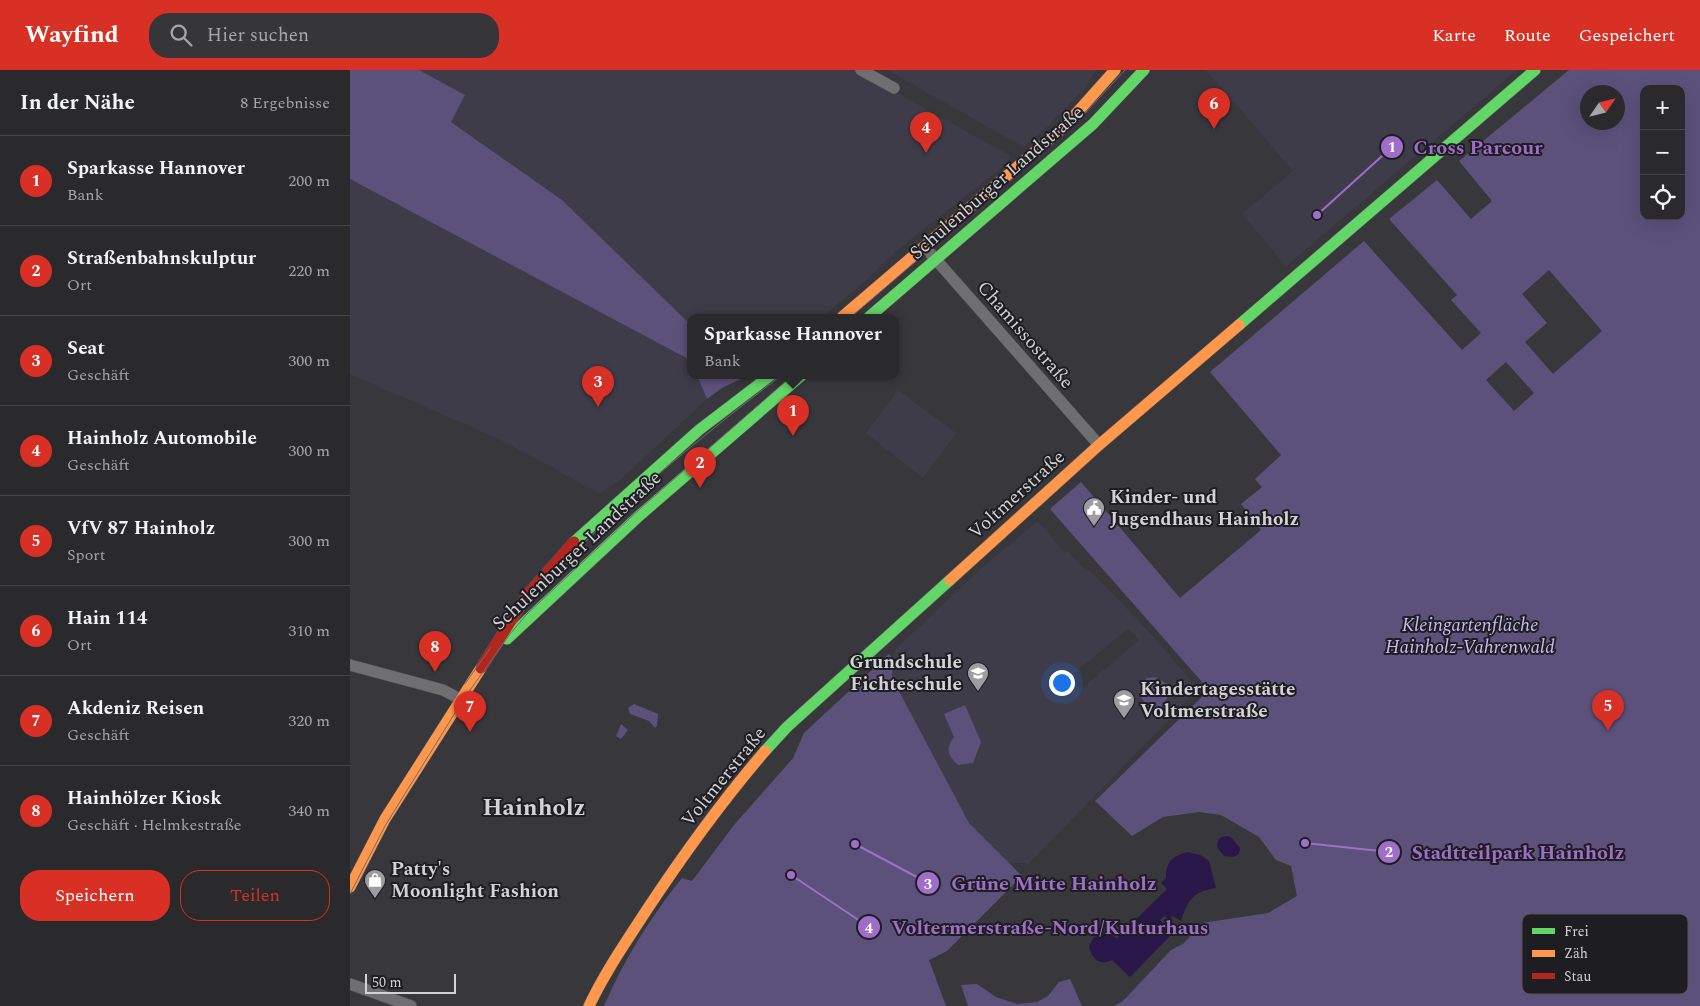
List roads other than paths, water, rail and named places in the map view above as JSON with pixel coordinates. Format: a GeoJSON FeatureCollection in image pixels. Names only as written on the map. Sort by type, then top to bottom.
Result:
{"type":"FeatureCollection","features":[{"type":"Feature","properties":{"kind":"main road","name":"Schulenburger Landstraße"},"geometry":{"type":"LineString","coordinates":[[846,314],[1065,126],[1115,70]]}},
{"type":"Feature","properties":{"kind":"main road","name":"Schulenburger Landstraße"},"geometry":{"type":"LineString","coordinates":[[871,314],[1093,124],[1144,70]]}},
{"type":"Feature","properties":{"kind":"main road","name":"Voltmerstraße"},"geometry":{"type":"LineString","coordinates":[[590,1006],[595,992],[663,884],[745,776],[780,735],[1100,445],[1535,70]]}},
{"type":"Feature","properties":{"kind":"main road","name":"Schulenburger Landstraße"},"geometry":{"type":"LineString","coordinates":[[350,887],[385,819],[460,698],[528,594],[582,534],[699,430],[766,379]]}},
{"type":"Feature","properties":{"kind":"main road","name":"Schulenburger Landstraße"},"geometry":{"type":"LineString","coordinates":[[489,656],[638,516],[797,379]]}},
{"type":"Feature","properties":{"kind":"street"},"geometry":{"type":"LineString","coordinates":[[861,70],[894,88]]}},
{"type":"Feature","properties":{"kind":"street","name":"Chamissostraße"},"geometry":{"type":"LineString","coordinates":[[925,247],[1100,445]]}},
{"type":"Feature","properties":{"kind":"street"},"geometry":{"type":"LineString","coordinates":[[350,665],[443,690],[460,698]]}},
{"type":"Feature","properties":{"kind":"street"},"geometry":{"type":"LineString","coordinates":[[350,984],[411,1006]]}},
{"type":"Feature","properties":{"kind":"tram line"},"geometry":{"type":"LineString","coordinates":[[854,314],[1073,126],[1125,70]]}},
{"type":"Feature","properties":{"kind":"tram line"},"geometry":{"type":"LineString","coordinates":[[518,614],[578,549],[643,488],[777,379]]}},
{"type":"Feature","properties":{"kind":"tram line"},"geometry":{"type":"LineString","coordinates":[[350,894],[385,826],[463,700],[510,634],[527,614],[641,508],[788,379]]}},
{"type":"Feature","properties":{"kind":"tram line"},"geometry":{"type":"LineString","coordinates":[[465,684],[491,647]]}},
{"type":"Feature","properties":{"kind":"place","name":"Hain 114"},"geometry":{"type":"Point","coordinates":[1214,129]}},
{"type":"Feature","properties":{"kind":"place","name":"Hainholz Automobile"},"geometry":{"type":"Point","coordinates":[926,153]}},
{"type":"Feature","properties":{"kind":"place","name":"Cross Parcour"},"geometry":{"type":"Point","coordinates":[1317,215]}},
{"type":"Feature","properties":{"kind":"place","name":"Seat"},"geometry":{"type":"Point","coordinates":[598,407]}},
{"type":"Feature","properties":{"kind":"place","name":"Sparkasse Hannover"},"geometry":{"type":"Point","coordinates":[793,436]}},
{"type":"Feature","properties":{"kind":"place","name":"Straßenbahnskulptur"},"geometry":{"type":"Point","coordinates":[700,488]}},
{"type":"Feature","properties":{"kind":"place","name":"Kinder- und Jugendhaus Hainholz"},"geometry":{"type":"Point","coordinates":[1094,527]}},
{"type":"Feature","properties":{"kind":"place","name":"Hainhölzer Kiosk"},"geometry":{"type":"Point","coordinates":[435,672]}},
{"type":"Feature","properties":{"kind":"place","name":"Grundschule Fichteschule"},"geometry":{"type":"Point","coordinates":[978,692]}},
{"type":"Feature","properties":{"kind":"place","name":"Kindertagesstätte Voltmerstraße"},"geometry":{"type":"Point","coordinates":[1124,719]}},
{"type":"Feature","properties":{"kind":"place","name":"VfV 87 Hainholz"},"geometry":{"type":"Point","coordinates":[1608,731]}},
{"type":"Feature","properties":{"kind":"place","name":"Akdeniz Reisen"},"geometry":{"type":"Point","coordinates":[470,732]}},
{"type":"Feature","properties":{"kind":"place","name":"Stadtteilpark Hainholz"},"geometry":{"type":"Point","coordinates":[1305,843]}},
{"type":"Feature","properties":{"kind":"place","name":"Grüne Mitte Hainholz"},"geometry":{"type":"Point","coordinates":[855,844]}},
{"type":"Feature","properties":{"kind":"place","name":"Voltermerstraße-Nord/Kulturhaus"},"geometry":{"type":"Point","coordinates":[791,875]}},
{"type":"Feature","properties":{"kind":"place","name":"Patty's Moonlight Fashion"},"geometry":{"type":"Point","coordinates":[375,899]}},
{"type":"Feature","properties":{"kind":"district","name":"Hainholz"},"geometry":{"type":"Point","coordinates":[534,808]}},
{"type":"Feature","properties":{"kind":"park label","name":"Kleingartenfläche Hainholz-Vahrenwald"},"geometry":{"type":"Point","coordinates":[1470,636]}}]}
